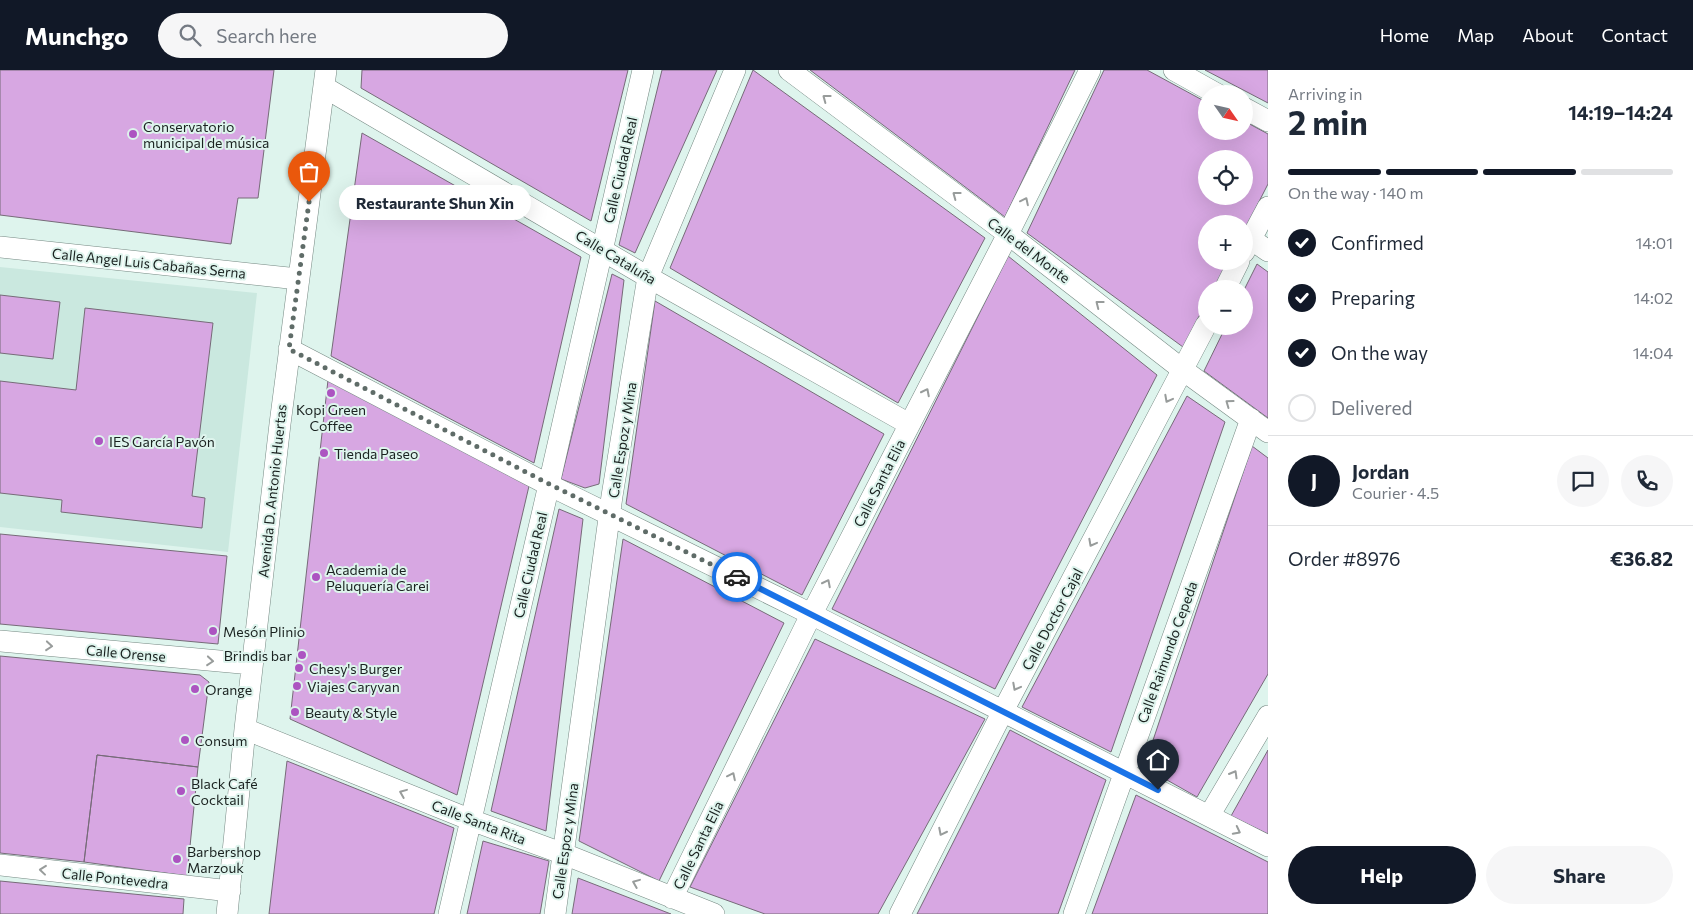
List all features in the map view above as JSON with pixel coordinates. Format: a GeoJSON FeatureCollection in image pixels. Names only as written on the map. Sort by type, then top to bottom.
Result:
{"type":"FeatureCollection","features":[{"type":"Feature","properties":{"kind":"street","name":"Calle Ciudad Real"},"geometry":{"type":"LineString","coordinates":[[449,914],[643,70]]}},
{"type":"Feature","properties":{"kind":"street","name":"Calle Espoz y Mina"},"geometry":{"type":"LineString","coordinates":[[555,914],[610,514],[648,277],[735,70]]}},
{"type":"Feature","properties":{"kind":"street","name":"Calle del Monte"},"geometry":{"type":"LineString","coordinates":[[789,70],[1008,234],[1184,370],[1260,425]]}},
{"type":"Feature","properties":{"kind":"street","name":"Calle Santa Elia"},"geometry":{"type":"LineString","coordinates":[[672,898],[811,614],[1008,234],[1090,70]]}},
{"type":"Feature","properties":{"kind":"street"},"geometry":{"type":"LineString","coordinates":[[1174,70],[1201,85]]}},
{"type":"Feature","properties":{"kind":"street","name":"Calle Cataluña"},"geometry":{"type":"LineString","coordinates":[[325,79],[648,277],[909,424]]}},
{"type":"Feature","properties":{"kind":"street","name":"Avenida D. Antonio Huertas"},"geometry":{"type":"LineString","coordinates":[[227,914],[252,664],[289,349],[325,79]]}},
{"type":"Feature","properties":{"kind":"street"},"geometry":{"type":"LineString","coordinates":[[1253,113],[1268,121]]}},
{"type":"Feature","properties":{"kind":"street"},"geometry":{"type":"LineString","coordinates":[[1253,235],[1268,207]]}},
{"type":"Feature","properties":{"kind":"street","name":"Calle Angel Luis Cabañas Serna"},"geometry":{"type":"LineString","coordinates":[[0,246],[298,279]]}},
{"type":"Feature","properties":{"kind":"street"},"geometry":{"type":"LineString","coordinates":[[1253,247],[1268,251]]}},
{"type":"Feature","properties":{"kind":"street","name":"Calle Doctor Cajal"},"geometry":{"type":"LineString","coordinates":[[900,914],[1003,711],[1201,335]]}},
{"type":"Feature","properties":{"kind":"street"},"geometry":{"type":"LineString","coordinates":[[289,349],[549,484],[811,614],[1268,846]]}},
{"type":"Feature","properties":{"kind":"street","name":"Calle Raimundo Cepeda"},"geometry":{"type":"LineString","coordinates":[[1074,914],[1124,773],[1260,425]]}},
{"type":"Feature","properties":{"kind":"street","name":"Calle Orense"},"geometry":{"type":"LineString","coordinates":[[0,641],[252,664]]}},
{"type":"Feature","properties":{"kind":"street"},"geometry":{"type":"LineString","coordinates":[[1209,816],[1268,716]]}},
{"type":"Feature","properties":{"kind":"street","name":"Calle Santa Rita"},"geometry":{"type":"LineString","coordinates":[[245,729],[471,820],[564,854],[714,914]]}},
{"type":"Feature","properties":{"kind":"street","name":"Calle Pontevedra"},"geometry":{"type":"LineString","coordinates":[[0,865],[230,891]]}},
{"type":"Feature","properties":{"kind":"shaded area"},"geometry":{"type":"Polygon","coordinates":[[[0,267],[257,293],[228,552],[0,527],[0,267]]]}},
{"type":"Feature","properties":{"kind":"building","name":"Conservatorio municipal de música"},"geometry":{"type":"Polygon","coordinates":[[[0,70],[274,70],[258,198],[238,198],[231,244],[0,215],[0,70]]]}},
{"type":"Feature","properties":{"kind":"building"},"geometry":{"type":"Polygon","coordinates":[[[362,70],[628,70],[591,221],[361,88],[362,70]]]}},
{"type":"Feature","properties":{"kind":"building"},"geometry":{"type":"Polygon","coordinates":[[[662,70],[717,70],[635,253],[619,245],[662,70]]]}},
{"type":"Feature","properties":{"kind":"building"},"geometry":{"type":"Polygon","coordinates":[[[753,70],[985,238],[898,403],[670,268],[753,70]]]}},
{"type":"Feature","properties":{"kind":"building"},"geometry":{"type":"Polygon","coordinates":[[[810,70],[1075,70],[1005,217],[810,70]]]}},
{"type":"Feature","properties":{"kind":"building"},"geometry":{"type":"Polygon","coordinates":[[[1104,70],[1147,70],[1198,98],[1198,140],[1253,140],[1253,126],[1268,134],[1268,184],[1252,215],[1198,215],[1198,270],[1224,270],[1218,280],[1198,280],[1198,318],[1183,347],[1027,233],[1104,70]]]}},
{"type":"Feature","properties":{"kind":"building"},"geometry":{"type":"Polygon","coordinates":[[[1205,70],[1268,70],[1268,103],[1253,95],[1253,85],[1234,85],[1205,70]]]}},
{"type":"Feature","properties":{"kind":"building"},"geometry":{"type":"Polygon","coordinates":[[[362,133],[581,257],[534,463],[331,356],[362,133]]]}},
{"type":"Feature","properties":{"kind":"building"},"geometry":{"type":"Polygon","coordinates":[[[1008,256],[1157,375],[995,689],[832,609],[1008,256]]]}},
{"type":"Feature","properties":{"kind":"building"},"geometry":{"type":"Polygon","coordinates":[[[1257,264],[1268,272],[1268,418],[1204,371],[1222,335],[1253,335],[1253,280],[1249,280],[1257,264]]]}},
{"type":"Feature","properties":{"kind":"building"},"geometry":{"type":"Polygon","coordinates":[[[612,274],[624,280],[599,484],[585,488],[561,479],[612,274]]]}},
{"type":"Feature","properties":{"kind":"building"},"geometry":{"type":"Polygon","coordinates":[[[0,295],[60,302],[53,359],[0,353],[0,295]]]}},
{"type":"Feature","properties":{"kind":"building"},"geometry":{"type":"Polygon","coordinates":[[[655,301],[884,434],[802,595],[626,504],[655,301]]]}},
{"type":"Feature","properties":{"kind":"building","name":"IES García Pavón"},"geometry":{"type":"Polygon","coordinates":[[[85,308],[213,323],[192,496],[205,498],[202,528],[61,512],[62,500],[0,493],[0,381],[76,390],[85,308]]]}},
{"type":"Feature","properties":{"kind":"building"},"geometry":{"type":"Polygon","coordinates":[[[328,380],[529,486],[457,795],[290,719],[328,380]]]}},
{"type":"Feature","properties":{"kind":"building"},"geometry":{"type":"Polygon","coordinates":[[[1187,396],[1225,422],[1111,752],[1022,707],[1187,396]]]}},
{"type":"Feature","properties":{"kind":"building"},"geometry":{"type":"Polygon","coordinates":[[[1252,446],[1268,458],[1268,674],[1197,797],[1144,767],[1252,446]]]}},
{"type":"Feature","properties":{"kind":"building"},"geometry":{"type":"Polygon","coordinates":[[[559,509],[583,519],[546,831],[491,811],[559,509]]]}},
{"type":"Feature","properties":{"kind":"building"},"geometry":{"type":"Polygon","coordinates":[[[0,534],[227,556],[218,644],[0,624],[0,534]]]}},
{"type":"Feature","properties":{"kind":"building"},"geometry":{"type":"Polygon","coordinates":[[[623,539],[784,623],[659,881],[579,841],[623,539]]]}},
{"type":"Feature","properties":{"kind":"building"},"geometry":{"type":"Polygon","coordinates":[[[815,639],[985,719],[878,914],[765,914],[690,887],[815,639]]]}},
{"type":"Feature","properties":{"kind":"building"},"geometry":{"type":"Polygon","coordinates":[[[0,656],[200,675],[209,682],[198,767],[97,755],[84,862],[0,853],[0,656]]]}},
{"type":"Feature","properties":{"kind":"building"},"geometry":{"type":"Polygon","coordinates":[[[1010,730],[1106,780],[1058,914],[917,914],[1010,730]]]}},
{"type":"Feature","properties":{"kind":"building"},"geometry":{"type":"Polygon","coordinates":[[[1268,750],[1268,834],[1231,816],[1268,750]]]}},
{"type":"Feature","properties":{"kind":"building"},"geometry":{"type":"Polygon","coordinates":[[[97,755],[198,767],[187,876],[84,862],[97,755]]]}},
{"type":"Feature","properties":{"kind":"building"},"geometry":{"type":"Polygon","coordinates":[[[287,761],[454,828],[434,914],[269,914],[287,761]]]}},
{"type":"Feature","properties":{"kind":"building"},"geometry":{"type":"Polygon","coordinates":[[[1136,795],[1268,862],[1268,914],[1092,914],[1136,795]]]}},
{"type":"Feature","properties":{"kind":"building"},"geometry":{"type":"Polygon","coordinates":[[[483,841],[549,861],[540,914],[467,914],[483,841]]]}},
{"type":"Feature","properties":{"kind":"building"},"geometry":{"type":"Polygon","coordinates":[[[578,878],[671,914],[572,914],[578,878]]]}},
{"type":"Feature","properties":{"kind":"building"},"geometry":{"type":"Polygon","coordinates":[[[0,881],[184,899],[183,914],[0,914],[0,881]]]}},
{"type":"Feature","properties":{"kind":"way so far"},"geometry":{"type":"LineString","coordinates":[[309,202],[289,349],[549,484],[737,577]]}},
{"type":"Feature","properties":{"kind":"place","name":"Conservatorio municipal de música"},"geometry":{"type":"Point","coordinates":[133,134]}},
{"type":"Feature","properties":{"kind":"place","name":"Restaurante Shun Xin"},"geometry":{"type":"Point","coordinates":[309,202]}},
{"type":"Feature","properties":{"kind":"place","name":"Kopi Green Coffee"},"geometry":{"type":"Point","coordinates":[331,393]}},
{"type":"Feature","properties":{"kind":"place","name":"IES García Pavón"},"geometry":{"type":"Point","coordinates":[99,441]}},
{"type":"Feature","properties":{"kind":"place","name":"Tienda Paseo"},"geometry":{"type":"Point","coordinates":[324,453]}},
{"type":"Feature","properties":{"kind":"place","name":"Academia de Peluquería Carei"},"geometry":{"type":"Point","coordinates":[316,577]}},
{"type":"Feature","properties":{"kind":"place","name":"Mesón Plinio"},"geometry":{"type":"Point","coordinates":[213,631]}},
{"type":"Feature","properties":{"kind":"place","name":"Brindis bar"},"geometry":{"type":"Point","coordinates":[302,655]}},
{"type":"Feature","properties":{"kind":"place","name":"Chesy's Burger"},"geometry":{"type":"Point","coordinates":[299,668]}},
{"type":"Feature","properties":{"kind":"place","name":"Viajes Caryvan"},"geometry":{"type":"Point","coordinates":[297,686]}},
{"type":"Feature","properties":{"kind":"place","name":"Orange"},"geometry":{"type":"Point","coordinates":[195,689]}},
{"type":"Feature","properties":{"kind":"place","name":"Beauty & Style"},"geometry":{"type":"Point","coordinates":[295,712]}},
{"type":"Feature","properties":{"kind":"place","name":"Consum"},"geometry":{"type":"Point","coordinates":[185,740]}},
{"type":"Feature","properties":{"kind":"place","name":"Black Café Cocktail"},"geometry":{"type":"Point","coordinates":[181,791]}},
{"type":"Feature","properties":{"kind":"place","name":"Barbershop Marzouk"},"geometry":{"type":"Point","coordinates":[177,859]}},
{"type":"Feature","properties":{"kind":"route"},"geometry":{"type":"LineString","coordinates":[[737,577],[1158,790]]}}]}
